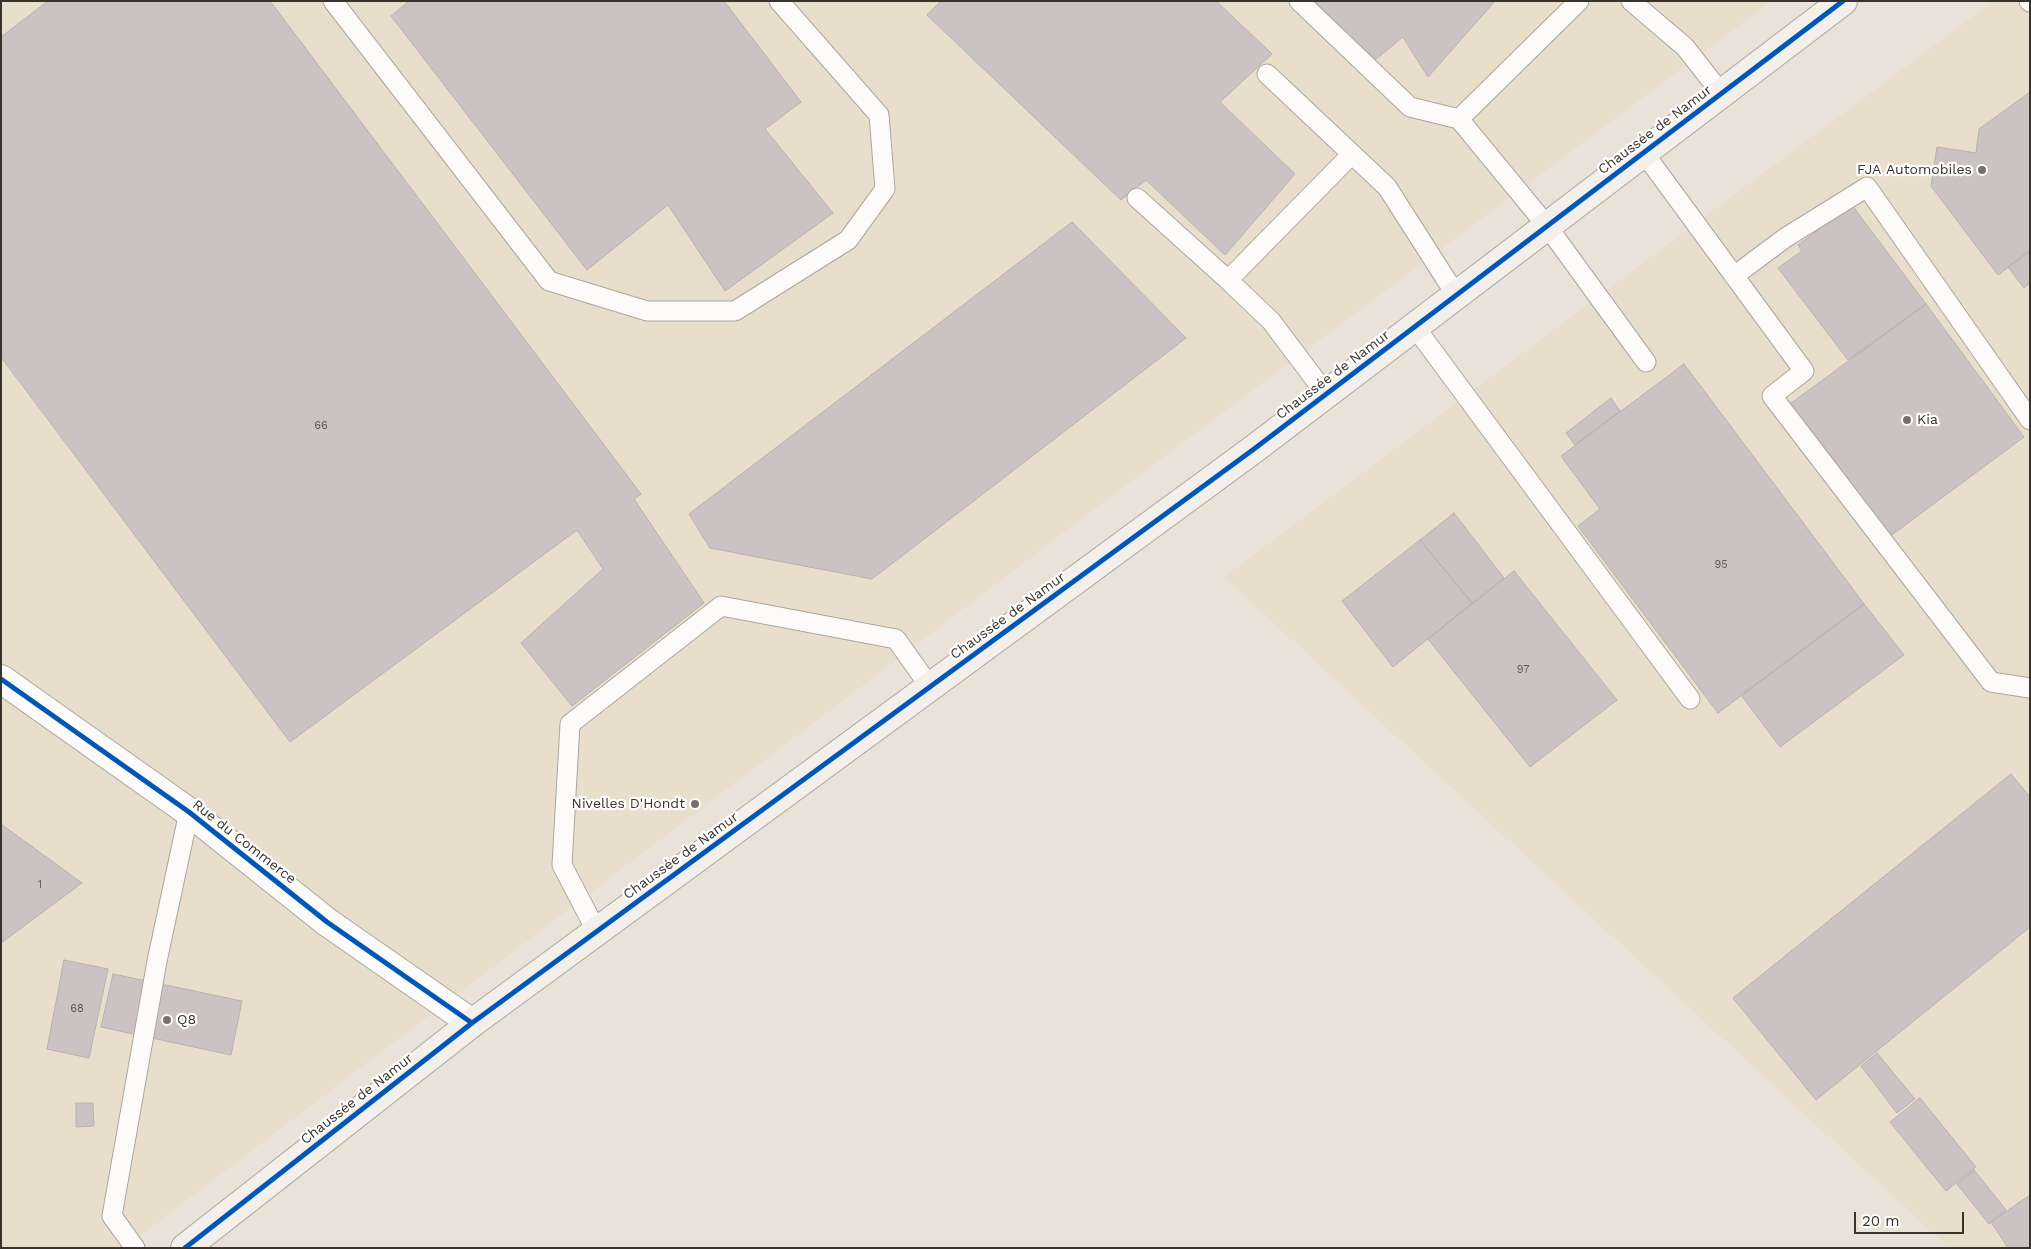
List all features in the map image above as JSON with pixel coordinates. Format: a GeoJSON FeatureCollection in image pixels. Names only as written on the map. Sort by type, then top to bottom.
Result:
{"type":"FeatureCollection","features":[{"type":"Feature","properties":{"kind":"main road","name":"Chaussée de Namur"},"geometry":{"type":"LineString","coordinates":[[185,1248],[472,1023],[1246,455],[1843,1]]}},
{"type":"Feature","properties":{"kind":"street","name":"Rue du Commerce"},"geometry":{"type":"LineString","coordinates":[[1,680],[189,812],[327,922],[472,1023]]}},
{"type":"Feature","properties":{"kind":"lane"},"geometry":{"type":"LineString","coordinates":[[333,1],[549,281],[647,311],[735,311],[848,240],[885,189],[879,115],[779,1]]}},
{"type":"Feature","properties":{"kind":"lane"},"geometry":{"type":"LineString","coordinates":[[1299,1],[1410,107],[1459,118],[1547,226],[1646,362]]}},
{"type":"Feature","properties":{"kind":"lane"},"geometry":{"type":"LineString","coordinates":[[1459,118],[1579,1]]}},
{"type":"Feature","properties":{"kind":"lane"},"geometry":{"type":"LineString","coordinates":[[1631,1],[1685,47],[1721,93]]}},
{"type":"Feature","properties":{"kind":"lane"},"geometry":{"type":"LineString","coordinates":[[1267,74],[1387,187],[1456,295]]}},
{"type":"Feature","properties":{"kind":"lane"},"geometry":{"type":"LineString","coordinates":[[1644,153],[1804,371],[1772,396],[1992,682],[2030,688]]}},
{"type":"Feature","properties":{"kind":"lane"},"geometry":{"type":"LineString","coordinates":[[1228,280],[1352,154]]}},
{"type":"Feature","properties":{"kind":"lane"},"geometry":{"type":"LineString","coordinates":[[1734,276],[1785,238],[1867,187],[2030,420]]}},
{"type":"Feature","properties":{"kind":"lane"},"geometry":{"type":"LineString","coordinates":[[1137,198],[1271,321],[1326,394]]}},
{"type":"Feature","properties":{"kind":"lane"},"geometry":{"type":"LineString","coordinates":[[1415,327],[1690,699]]}},
{"type":"Feature","properties":{"kind":"lane"},"geometry":{"type":"LineString","coordinates":[[597,932],[562,865],[570,724],[721,606],[896,639],[930,687]]}},
{"type":"Feature","properties":{"kind":"lane"},"geometry":{"type":"LineString","coordinates":[[135,1248],[112,1216],[157,961],[189,812]]}},
{"type":"Feature","properties":{"kind":"shaded area"},"geometry":{"type":"Polygon","coordinates":[[[1,1],[1772,1],[1126,485],[124,1248],[1,1248],[1,1]]]}},
{"type":"Feature","properties":{"kind":"shaded area"},"geometry":{"type":"Polygon","coordinates":[[[1993,1],[2030,1],[2030,1248],[1949,1248],[1224,577],[1993,1]]]}},
{"type":"Feature","properties":{"kind":"building"},"geometry":{"type":"Polygon","coordinates":[[[48,1],[270,1],[641,494],[634,499],[704,603],[572,706],[521,643],[603,569],[577,530],[290,742],[1,357],[1,37],[48,1]]]}},
{"type":"Feature","properties":{"kind":"building"},"geometry":{"type":"Polygon","coordinates":[[[409,1],[724,1],[801,102],[765,129],[833,213],[725,291],[668,205],[587,270],[391,16],[409,1]]]}},
{"type":"Feature","properties":{"kind":"building"},"geometry":{"type":"Polygon","coordinates":[[[941,1],[1216,1],[1272,54],[1220,102],[1295,174],[1225,255],[1146,180],[1121,200],[927,15],[941,1]]]}},
{"type":"Feature","properties":{"kind":"building"},"geometry":{"type":"Polygon","coordinates":[[[1313,1],[1495,1],[1428,77],[1403,37],[1375,60],[1313,1]]]}},
{"type":"Feature","properties":{"kind":"building","name":"FJA Automobiles"},"geometry":{"type":"Polygon","coordinates":[[[2030,92],[2030,251],[1998,275],[1931,186],[1937,147],[1976,153],[1979,129],[2030,92]]]}},
{"type":"Feature","properties":{"kind":"building"},"geometry":{"type":"Polygon","coordinates":[[[1852,205],[1926,304],[1848,360],[1778,268],[1802,251],[1798,245],[1852,205]]]}},
{"type":"Feature","properties":{"kind":"building"},"geometry":{"type":"Polygon","coordinates":[[[1072,222],[1186,338],[872,579],[710,548],[689,514],[1072,222]]]}},
{"type":"Feature","properties":{"kind":"building"},"geometry":{"type":"Polygon","coordinates":[[[2029,251],[2030,283],[2024,288],[2008,267],[2029,251]]]}},
{"type":"Feature","properties":{"kind":"building","name":"Kia"},"geometry":{"type":"Polygon","coordinates":[[[1926,304],[2024,437],[1889,537],[1790,404],[1926,304]]]}},
{"type":"Feature","properties":{"kind":"building"},"geometry":{"type":"Polygon","coordinates":[[[1684,364],[1864,604],[1718,713],[1578,526],[1600,509],[1561,456],[1684,364]]]}},
{"type":"Feature","properties":{"kind":"building"},"geometry":{"type":"Polygon","coordinates":[[[1611,398],[1620,411],[1575,445],[1566,433],[1611,398]]]}},
{"type":"Feature","properties":{"kind":"building"},"geometry":{"type":"Polygon","coordinates":[[[1454,513],[1504,578],[1472,603],[1420,540],[1454,513]]]}},
{"type":"Feature","properties":{"kind":"building"},"geometry":{"type":"Polygon","coordinates":[[[1420,540],[1472,603],[1393,667],[1342,601],[1420,540]]]}},
{"type":"Feature","properties":{"kind":"building"},"geometry":{"type":"Polygon","coordinates":[[[1514,571],[1617,700],[1530,767],[1428,639],[1514,571]]]}},
{"type":"Feature","properties":{"kind":"building"},"geometry":{"type":"Polygon","coordinates":[[[1864,604],[1904,655],[1780,747],[1741,695],[1864,604]]]}},
{"type":"Feature","properties":{"kind":"building"},"geometry":{"type":"Polygon","coordinates":[[[2011,774],[2030,797],[2030,927],[1816,1100],[1733,998],[2011,774]]]}},
{"type":"Feature","properties":{"kind":"building"},"geometry":{"type":"Polygon","coordinates":[[[1,824],[82,883],[1,943],[1,824]]]}},
{"type":"Feature","properties":{"kind":"building"},"geometry":{"type":"Polygon","coordinates":[[[64,960],[108,969],[89,1058],[47,1049],[64,960]]]}},
{"type":"Feature","properties":{"kind":"building"},"geometry":{"type":"Polygon","coordinates":[[[113,974],[242,1001],[231,1055],[101,1027],[113,974]]]}},
{"type":"Feature","properties":{"kind":"building"},"geometry":{"type":"Polygon","coordinates":[[[1877,1053],[1915,1099],[1897,1113],[1861,1066],[1877,1053]]]}},
{"type":"Feature","properties":{"kind":"building"},"geometry":{"type":"Polygon","coordinates":[[[1920,1098],[1976,1167],[1946,1191],[1890,1122],[1920,1098]]]}},
{"type":"Feature","properties":{"kind":"building"},"geometry":{"type":"Polygon","coordinates":[[[76,1103],[93,1103],[94,1126],[76,1127],[76,1103]]]}},
{"type":"Feature","properties":{"kind":"building"},"geometry":{"type":"Polygon","coordinates":[[[1974,1170],[2006,1210],[1989,1224],[1957,1184],[1974,1170]]]}},
{"type":"Feature","properties":{"kind":"building"},"geometry":{"type":"Polygon","coordinates":[[[2030,1195],[2030,1248],[2008,1248],[1991,1222],[2030,1195]]]}},
{"type":"Feature","properties":{"kind":"cycle path"},"geometry":{"type":"LineString","coordinates":[[185,1248],[472,1023],[1254,449],[1843,1]]}},
{"type":"Feature","properties":{"kind":"cycle path"},"geometry":{"type":"LineString","coordinates":[[1,679],[189,812],[327,922],[472,1023]]}},
{"type":"Feature","properties":{"kind":"place","name":"FJA Automobiles"},"geometry":{"type":"Point","coordinates":[1982,170]}},
{"type":"Feature","properties":{"kind":"place","name":"Kia"},"geometry":{"type":"Point","coordinates":[1907,420]}},
{"type":"Feature","properties":{"kind":"place","name":"Nivelles D'Hondt"},"geometry":{"type":"Point","coordinates":[695,804]}},
{"type":"Feature","properties":{"kind":"place","name":"Q8"},"geometry":{"type":"Point","coordinates":[167,1020]}}]}
